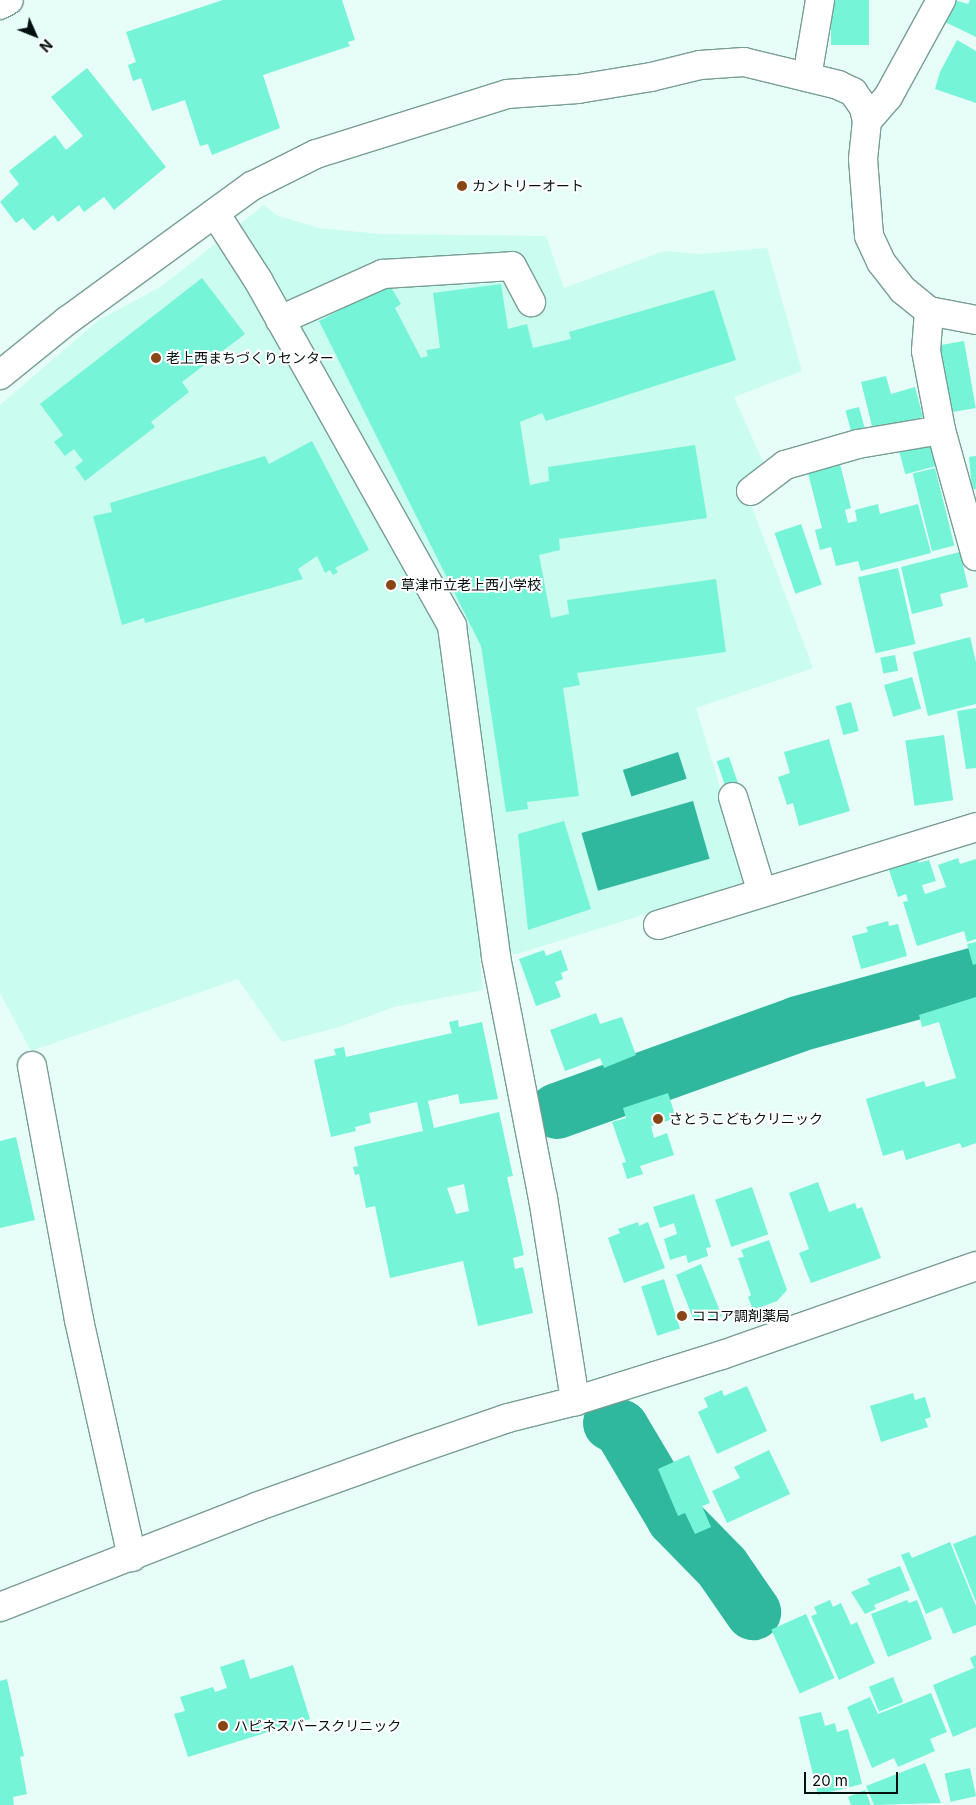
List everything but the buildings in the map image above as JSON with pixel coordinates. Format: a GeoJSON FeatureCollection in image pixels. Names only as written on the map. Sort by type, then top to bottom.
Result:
{"type":"FeatureCollection","features":[{"type":"Feature","properties":{"kind":"street"},"geometry":{"type":"LineString","coordinates":[[0,5],[9,0]]}},
{"type":"Feature","properties":{"kind":"street"},"geometry":{"type":"LineString","coordinates":[[807,77],[820,0]]}},
{"type":"Feature","properties":{"kind":"street"},"geometry":{"type":"LineString","coordinates":[[941,0],[888,97],[868,121],[863,159],[869,236],[881,262],[903,290],[929,310],[976,320]]}},
{"type":"Feature","properties":{"kind":"street"},"geometry":{"type":"LineString","coordinates":[[0,375],[68,320],[252,186],[316,154],[507,94],[578,89],[651,77],[700,65],[744,62],[807,77],[853,92],[868,121]]}},
{"type":"Feature","properties":{"kind":"street"},"geometry":{"type":"LineString","coordinates":[[216,212],[280,320],[452,626],[496,957],[543,1198],[575,1401]]}},
{"type":"Feature","properties":{"kind":"street"},"geometry":{"type":"LineString","coordinates":[[280,320],[383,274],[512,266],[532,302]]}},
{"type":"Feature","properties":{"kind":"street"},"geometry":{"type":"LineString","coordinates":[[929,310],[926,351],[941,430],[969,505],[976,556]]}},
{"type":"Feature","properties":{"kind":"street"},"geometry":{"type":"LineString","coordinates":[[751,491],[785,465],[858,444],[941,430]]}},
{"type":"Feature","properties":{"kind":"street"},"geometry":{"type":"LineString","coordinates":[[733,796],[762,893]]}},
{"type":"Feature","properties":{"kind":"street"},"geometry":{"type":"LineString","coordinates":[[658,925],[976,827]]}},
{"type":"Feature","properties":{"kind":"street"},"geometry":{"type":"LineString","coordinates":[[32,1066],[79,1320],[132,1557]]}},
{"type":"Feature","properties":{"kind":"street"},"geometry":{"type":"LineString","coordinates":[[0,1606],[132,1557],[256,1507],[421,1448],[508,1418],[575,1401],[722,1355],[976,1266]]}},
{"type":"Feature","properties":{"kind":"shaded area","name":"草津市立老上西小学校"},"geometry":{"type":"Polygon","coordinates":[[[264,205],[276,215],[319,228],[380,234],[546,236],[564,288],[664,251],[700,254],[767,248],[802,371],[734,397],[767,471],[750,502],[813,668],[696,708],[749,882],[517,954],[479,954],[483,990],[394,1007],[339,1027],[282,1042],[238,979],[31,1051],[0,993],[0,405],[99,320],[162,286],[264,205]]]}},
{"type":"Feature","properties":{"kind":"shaded area"},"geometry":{"type":"Polygon","coordinates":[[[678,752],[687,779],[631,797],[623,770],[678,752]]]}},
{"type":"Feature","properties":{"kind":"shaded area"},"geometry":{"type":"Polygon","coordinates":[[[693,801],[710,859],[598,891],[581,833],[693,801]]]}},
{"type":"Feature","properties":{"kind":"waterway"},"geometry":{"type":"LineString","coordinates":[[557,1111],[798,1024],[976,975]]}},
{"type":"Feature","properties":{"kind":"waterway"},"geometry":{"type":"LineString","coordinates":[[611,1423],[621,1428],[675,1519],[722,1567],[753,1612]]}},
{"type":"Feature","properties":{"kind":"place","name":"カントリーオート"},"geometry":{"type":"Point","coordinates":[462,186]}},
{"type":"Feature","properties":{"kind":"place","name":"老上西まちづくりセンター"},"geometry":{"type":"Point","coordinates":[156,358]}},
{"type":"Feature","properties":{"kind":"place","name":"草津市立老上西小学校"},"geometry":{"type":"Point","coordinates":[391,585]}},
{"type":"Feature","properties":{"kind":"place","name":"さとうこどもクリニック"},"geometry":{"type":"Point","coordinates":[658,1119]}},
{"type":"Feature","properties":{"kind":"place","name":"ココア調剤薬局"},"geometry":{"type":"Point","coordinates":[682,1316]}},
{"type":"Feature","properties":{"kind":"place","name":"ハピネスバースクリニック"},"geometry":{"type":"Point","coordinates":[223,1726]}}]}
